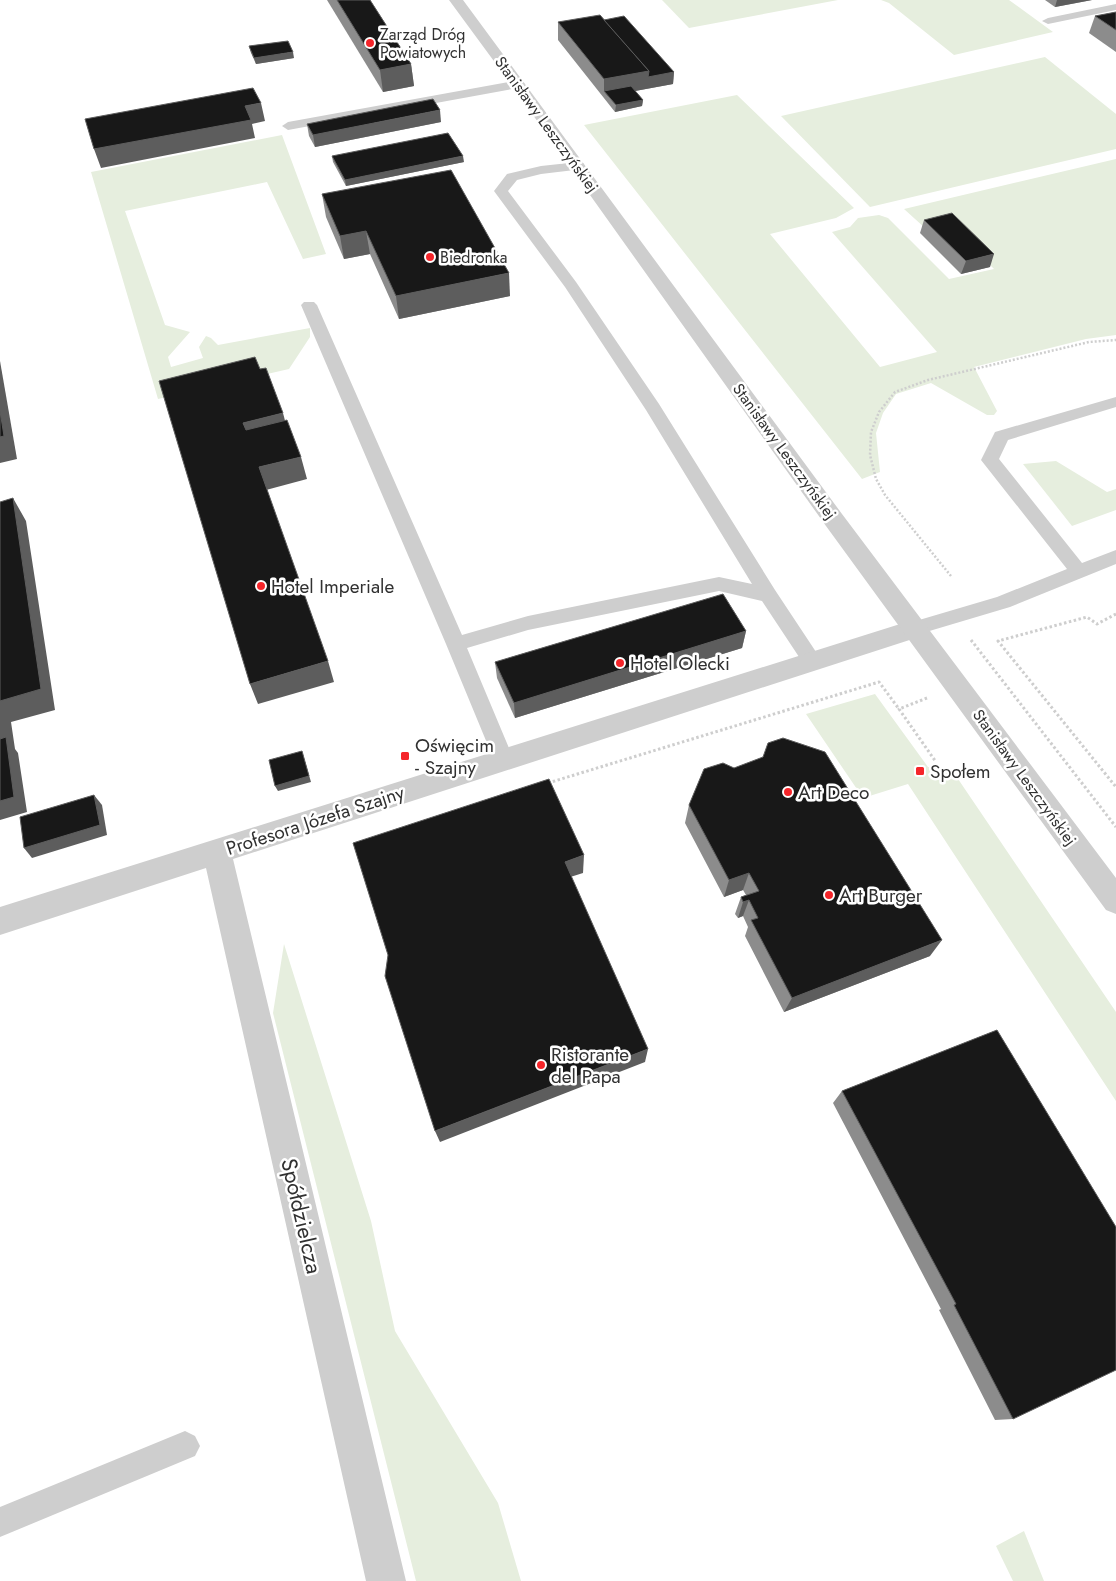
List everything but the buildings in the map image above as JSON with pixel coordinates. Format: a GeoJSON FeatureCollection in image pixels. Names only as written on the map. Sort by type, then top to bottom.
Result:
{"type":"FeatureCollection","features":[{"type":"Feature","properties":{"kind":"street","name":"Stanisławy Leszczyńskiej"},"geometry":{"type":"LineString","coordinates":[[456,0],[519,84],[834,520],[916,628],[1116,901]]}},
{"type":"Feature","properties":{"kind":"street","name":"Profesora Józefa Szajny"},"geometry":{"type":"LineString","coordinates":[[0,921],[916,628]]}},
{"type":"Feature","properties":{"kind":"street","name":"Spółdzielcza"},"geometry":{"type":"LineString","coordinates":[[217,851],[386,1581]]}},
{"type":"Feature","properties":{"kind":"lane"},"geometry":{"type":"LineString","coordinates":[[1048,21],[1116,7]]}},
{"type":"Feature","properties":{"kind":"lane"},"geometry":{"type":"LineString","coordinates":[[288,126],[519,84]]}},
{"type":"Feature","properties":{"kind":"lane"},"geometry":{"type":"LineString","coordinates":[[578,166],[541,170],[512,177],[501,191],[571,285],[652,408],[768,595],[812,661]]}},
{"type":"Feature","properties":{"kind":"lane"},"geometry":{"type":"LineString","coordinates":[[309,306],[456,644],[504,760]]}},
{"type":"Feature","properties":{"kind":"lane"},"geometry":{"type":"LineString","coordinates":[[1079,572],[990,460],[1001,436],[1116,402]]}},
{"type":"Feature","properties":{"kind":"lane"},"geometry":{"type":"LineString","coordinates":[[916,628],[1003,602],[1116,557]]}},
{"type":"Feature","properties":{"kind":"lane"},"geometry":{"type":"LineString","coordinates":[[456,644],[528,623],[719,584],[768,595]]}},
{"type":"Feature","properties":{"kind":"lane"},"geometry":{"type":"LineString","coordinates":[[0,1522],[185,1446]]}},
{"type":"Feature","properties":{"kind":"path"},"geometry":{"type":"LineString","coordinates":[[951,576],[885,495],[876,479],[870,455],[871,432],[879,412],[894,392],[928,380],[1089,342],[1116,340]]}},
{"type":"Feature","properties":{"kind":"path"},"geometry":{"type":"LineString","coordinates":[[1116,614],[1097,624],[1087,617],[998,641],[1116,787]]}},
{"type":"Feature","properties":{"kind":"path"},"geometry":{"type":"LineString","coordinates":[[953,618],[1116,827]]}},
{"type":"Feature","properties":{"kind":"green space"},"geometry":{"type":"Polygon","coordinates":[[[662,0],[838,0],[689,28],[662,0]]]}},
{"type":"Feature","properties":{"kind":"green space"},"geometry":{"type":"Polygon","coordinates":[[[881,0],[1009,0],[1053,32],[954,55],[889,3],[881,0]]]}},
{"type":"Feature","properties":{"kind":"green space"},"geometry":{"type":"Polygon","coordinates":[[[1045,57],[1116,114],[1116,149],[870,207],[781,116],[1045,57]]]}},
{"type":"Feature","properties":{"kind":"green space"},"geometry":{"type":"Polygon","coordinates":[[[737,95],[854,208],[836,218],[770,234],[880,367],[937,352],[832,232],[850,227],[858,218],[879,215],[888,218],[949,279],[994,269],[949,223],[925,228],[904,209],[1116,159],[1116,335],[1086,339],[974,367],[997,411],[994,415],[987,415],[931,383],[896,394],[883,413],[876,433],[880,472],[862,479],[584,125],[737,95]]]}},
{"type":"Feature","properties":{"kind":"green space"},"geometry":{"type":"Polygon","coordinates":[[[282,135],[326,254],[303,259],[267,182],[125,211],[165,325],[190,332],[168,357],[171,367],[203,358],[199,347],[206,336],[218,345],[310,328],[310,337],[289,369],[158,399],[91,172],[282,135]]]}},
{"type":"Feature","properties":{"kind":"green space"},"geometry":{"type":"Polygon","coordinates":[[[1056,461],[1107,492],[1116,489],[1116,510],[1072,526],[1023,464],[1056,461]]]}},
{"type":"Feature","properties":{"kind":"green space"},"geometry":{"type":"Polygon","coordinates":[[[875,694],[928,767],[954,773],[1116,1012],[1116,1101],[908,784],[863,798],[806,714],[875,694]]]}},
{"type":"Feature","properties":{"kind":"green space"},"geometry":{"type":"Polygon","coordinates":[[[284,944],[371,1221],[395,1331],[498,1503],[521,1581],[416,1581],[273,1013],[284,944]]]}},
{"type":"Feature","properties":{"kind":"green space"},"geometry":{"type":"Polygon","coordinates":[[[1024,1531],[1044,1581],[1013,1581],[996,1546],[1024,1531]]]}},
{"type":"Feature","properties":{"kind":"place","name":"Zarząd Dróg Powiatowych"},"geometry":{"type":"Point","coordinates":[370,43]}},
{"type":"Feature","properties":{"kind":"place","name":"Biedronka"},"geometry":{"type":"Point","coordinates":[430,257]}},
{"type":"Feature","properties":{"kind":"place","name":"Hotel Imperiale"},"geometry":{"type":"Point","coordinates":[261,586]}},
{"type":"Feature","properties":{"kind":"place","name":"Hotel Olecki"},"geometry":{"type":"Point","coordinates":[620,663]}},
{"type":"Feature","properties":{"kind":"place","name":"Oświęcim - Szajny"},"geometry":{"type":"Point","coordinates":[405,756]}},
{"type":"Feature","properties":{"kind":"place","name":"Społem"},"geometry":{"type":"Point","coordinates":[920,771]}},
{"type":"Feature","properties":{"kind":"place","name":"Art Deco"},"geometry":{"type":"Point","coordinates":[788,792]}},
{"type":"Feature","properties":{"kind":"place","name":"Art Burger"},"geometry":{"type":"Point","coordinates":[829,895]}},
{"type":"Feature","properties":{"kind":"place","name":"Ristorante del Papa"},"geometry":{"type":"Point","coordinates":[541,1065]}}]}
